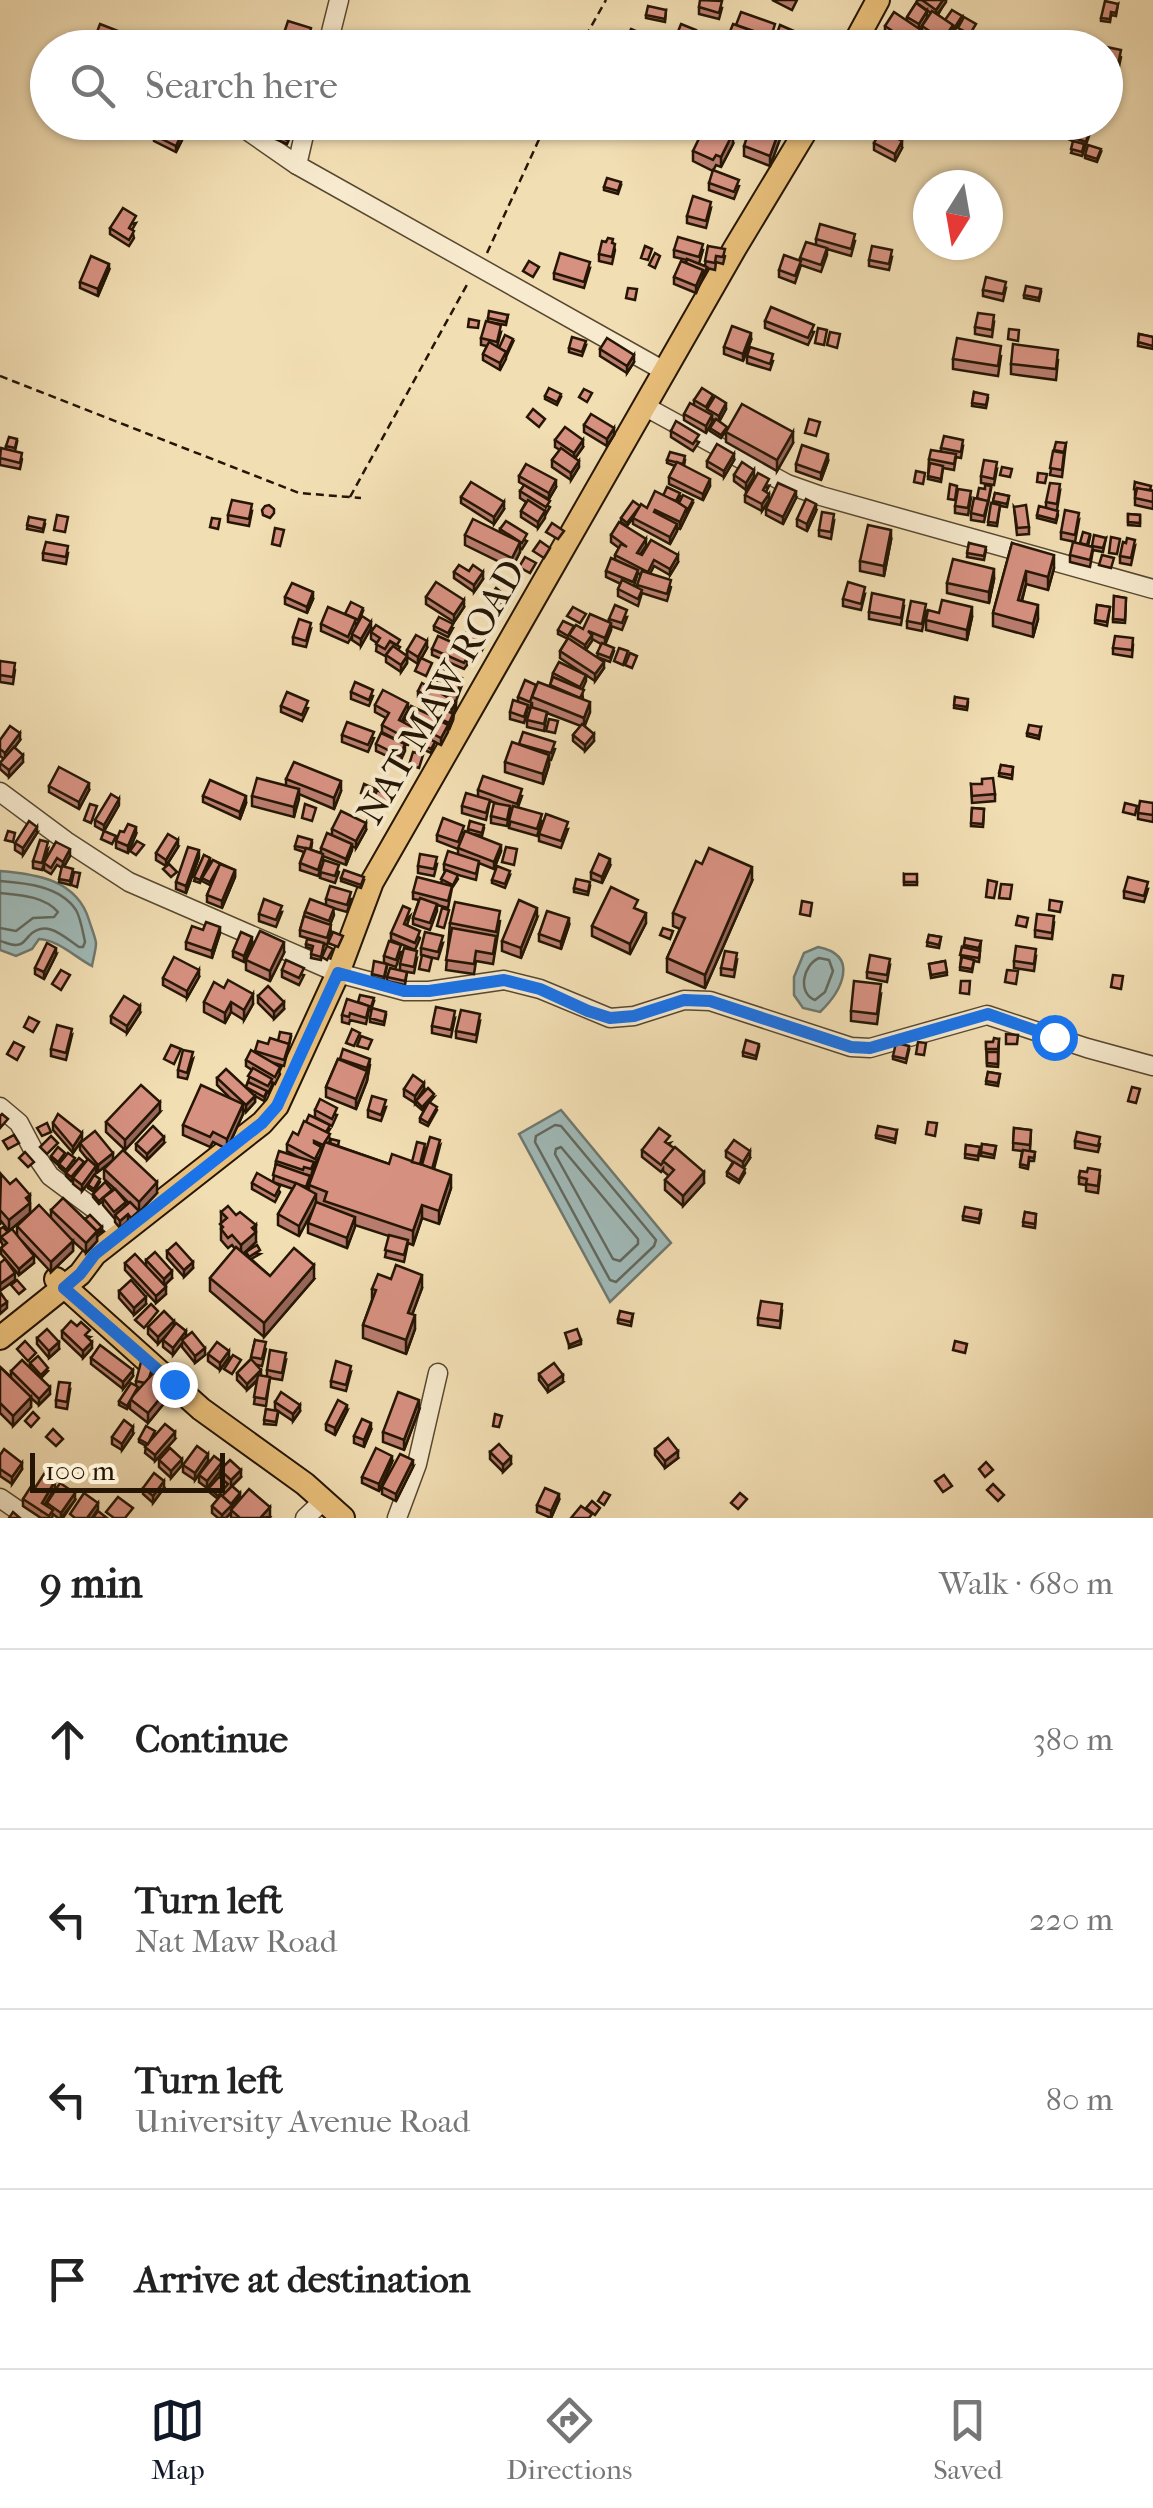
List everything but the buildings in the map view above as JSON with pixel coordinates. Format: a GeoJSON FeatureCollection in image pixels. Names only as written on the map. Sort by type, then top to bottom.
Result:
{"type":"FeatureCollection","features":[{"type":"Feature","properties":{"kind":"main road"},"geometry":{"type":"LineString","coordinates":[[862,30],[878,0]]}},
{"type":"Feature","properties":{"kind":"main road","name":"NAT MAW ROAD"},"geometry":{"type":"LineString","coordinates":[[0,1338],[58,1282],[72,1263],[95,1254],[262,1123],[277,1106],[338,973],[372,882],[800,140]]}},
{"type":"Feature","properties":{"kind":"main road"},"geometry":{"type":"LineString","coordinates":[[58,1282],[201,1409],[343,1518]]}},
{"type":"Feature","properties":{"kind":"main road","name":"NAT MAW ROAD"},"geometry":{"type":"LineString","coordinates":[[0,1318],[58,1282]]}},
{"type":"Feature","properties":{"kind":"street"},"geometry":{"type":"LineString","coordinates":[[331,30],[339,0]]}},
{"type":"Feature","properties":{"kind":"street"},"geometry":{"type":"LineString","coordinates":[[261,140],[297,165],[480,262],[666,372]]}},
{"type":"Feature","properties":{"kind":"street"},"geometry":{"type":"LineString","coordinates":[[297,165],[303,140]]}},
{"type":"Feature","properties":{"kind":"street"},"geometry":{"type":"LineString","coordinates":[[646,406],[788,484],[1153,589]]}},
{"type":"Feature","properties":{"kind":"street"},"geometry":{"type":"LineString","coordinates":[[0,792],[129,882],[338,973],[404,991],[504,980],[540,989],[610,1018],[634,1016],[684,1000],[710,1001],[851,1047],[870,1048],[988,1014],[1153,1066]]}},
{"type":"Feature","properties":{"kind":"street"},"geometry":{"type":"LineString","coordinates":[[0,1107],[19,1122],[50,1176],[120,1233]]}},
{"type":"Feature","properties":{"kind":"street"},"geometry":{"type":"LineString","coordinates":[[397,1518],[421,1449],[438,1373]]}},
{"type":"Feature","properties":{"kind":"street"},"geometry":{"type":"LineString","coordinates":[[305,1518],[324,1500]]}},
{"type":"Feature","properties":{"kind":"street"},"geometry":{"type":"LineString","coordinates":[[4,1507],[29,1518]]}},
{"type":"Feature","properties":{"kind":"path"},"geometry":{"type":"LineString","coordinates":[[590,30],[606,0]]}},
{"type":"Feature","properties":{"kind":"path"},"geometry":{"type":"LineString","coordinates":[[350,498],[480,262],[538,140]]}},
{"type":"Feature","properties":{"kind":"path"},"geometry":{"type":"LineString","coordinates":[[0,376],[299,492],[361,498]]}},
{"type":"Feature","properties":{"kind":"water"},"geometry":{"type":"Polygon","coordinates":[[[0,871],[41,877],[75,896],[95,940],[92,966],[46,940],[39,939],[32,949],[16,956],[0,950],[0,871]]]}},
{"type":"Feature","properties":{"kind":"water"},"geometry":{"type":"Polygon","coordinates":[[[818,947],[831,951],[843,966],[835,994],[820,1012],[803,1008],[794,995],[794,977],[804,953],[818,947]]]}},
{"type":"Feature","properties":{"kind":"water"},"geometry":{"type":"Polygon","coordinates":[[[561,1110],[671,1243],[610,1302],[519,1134],[561,1110]]]}},
{"type":"Feature","properties":{"kind":"route"},"geometry":{"type":"LineString","coordinates":[[174,1384],[64,1288],[95,1254],[262,1123],[277,1106],[338,973],[404,991],[504,980],[540,989],[610,1018],[634,1016],[684,1000],[710,1001],[851,1047],[870,1048],[988,1014],[1054,1037]]}}]}
